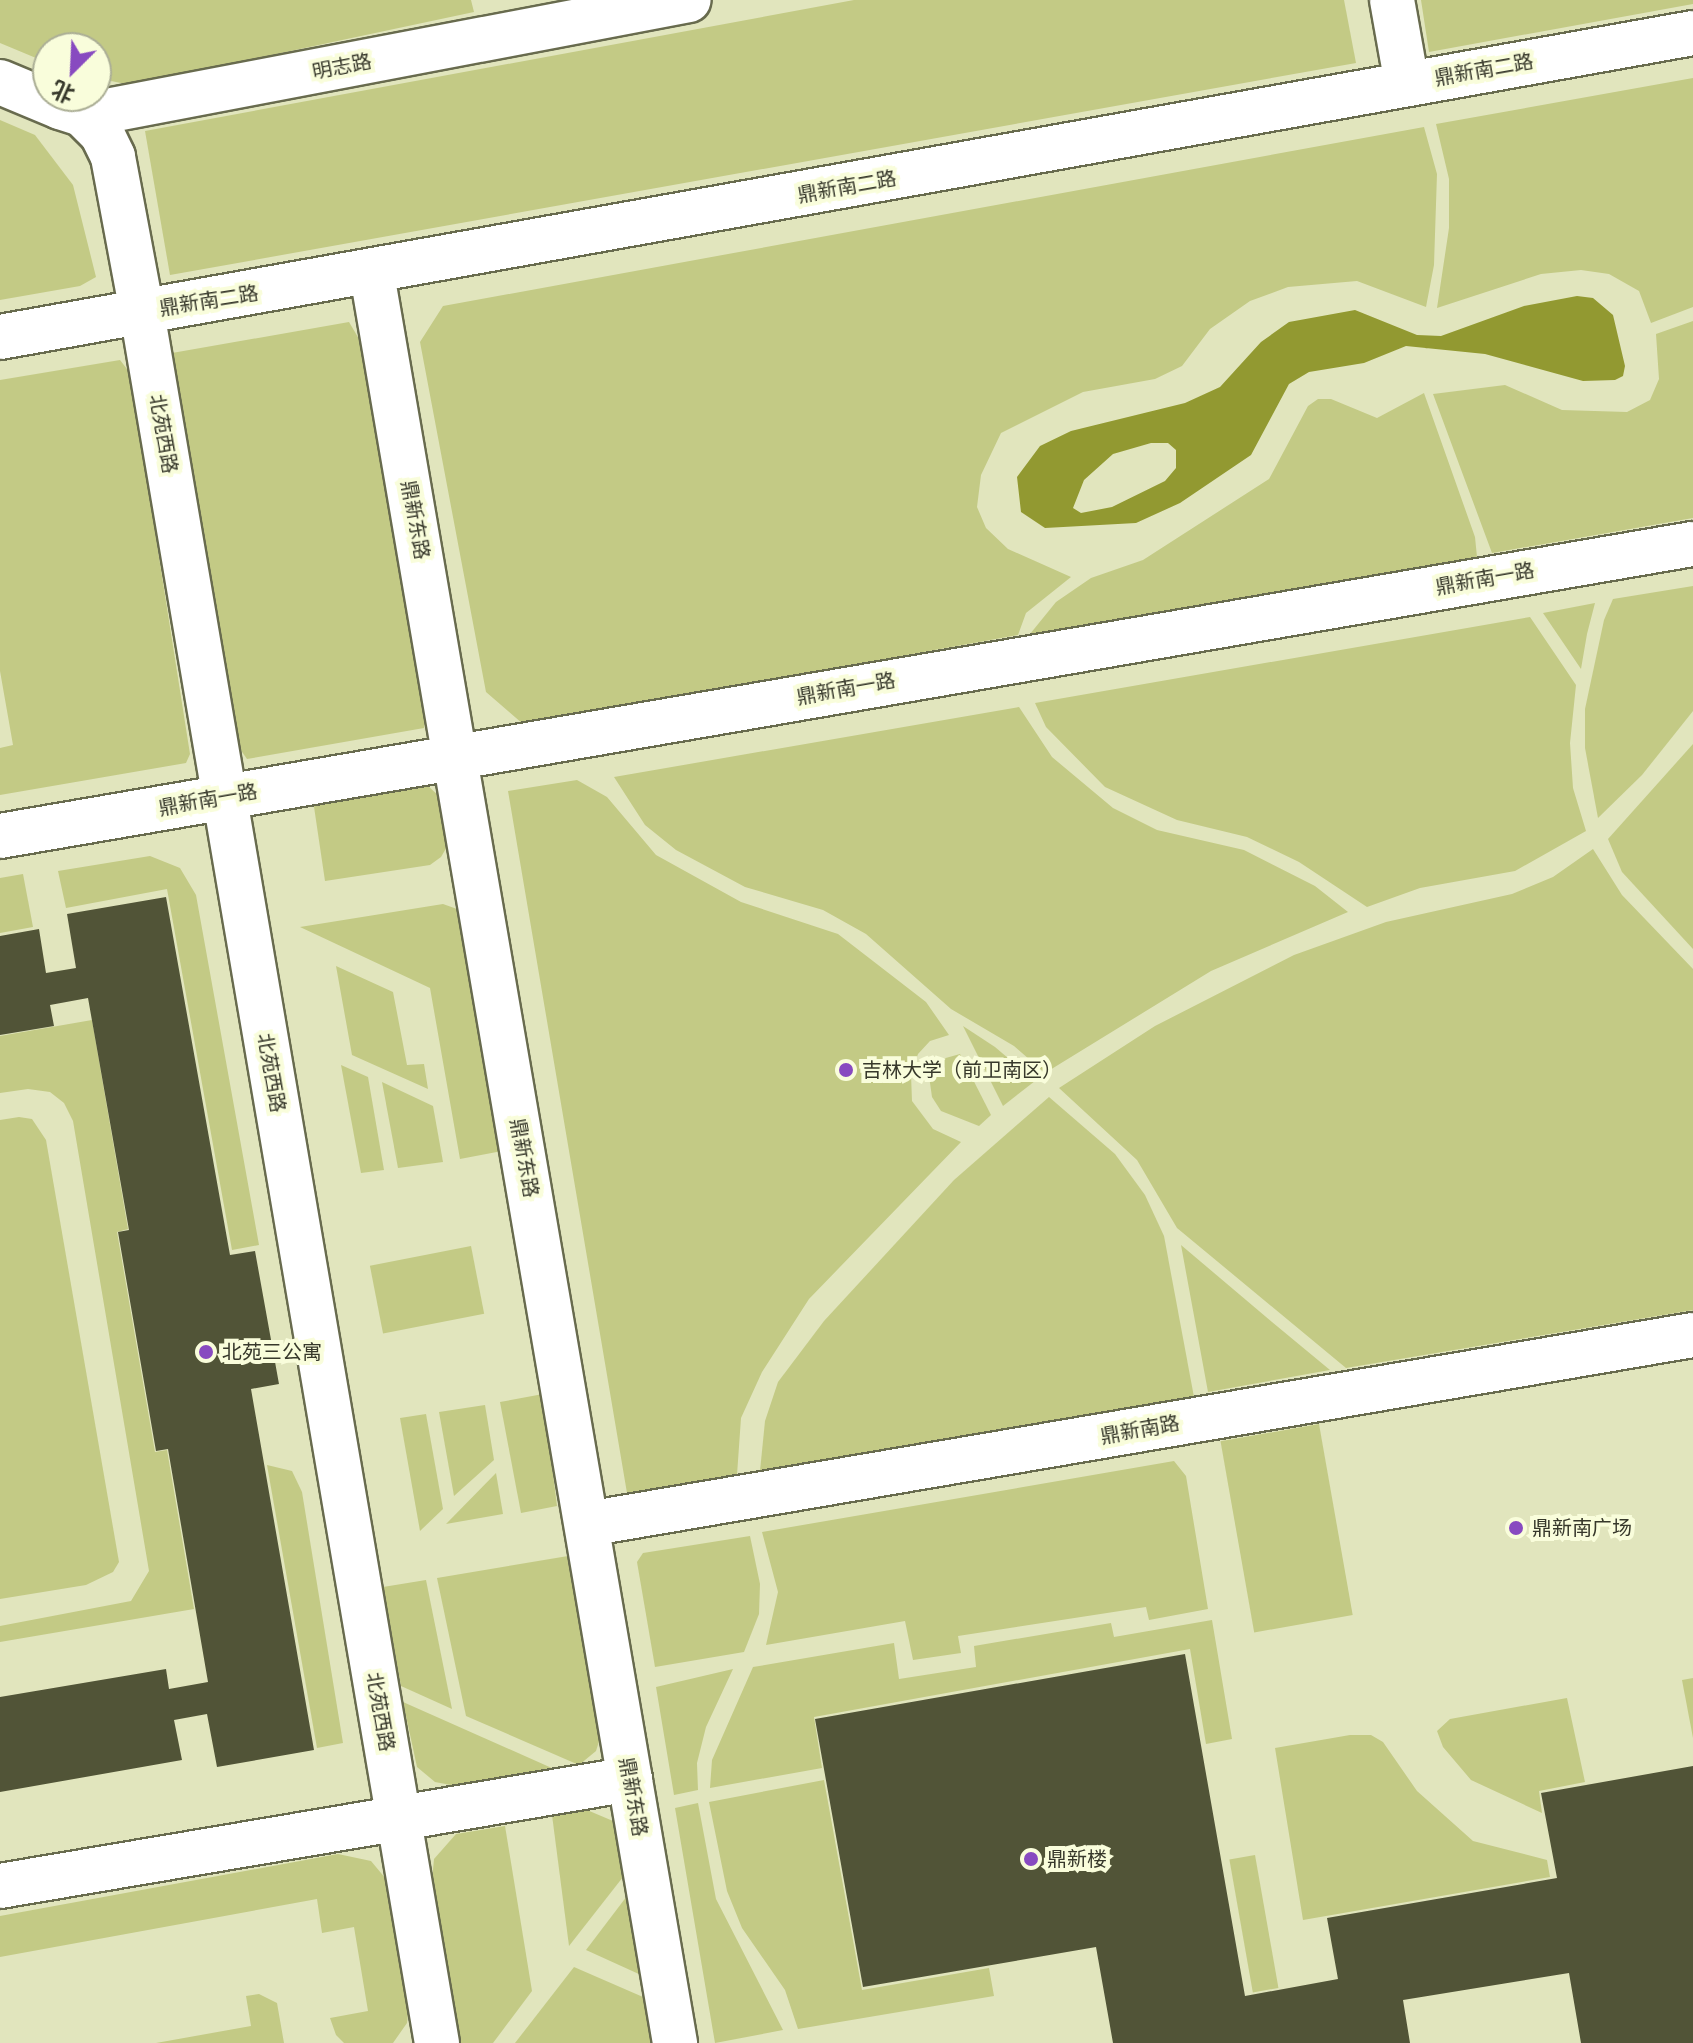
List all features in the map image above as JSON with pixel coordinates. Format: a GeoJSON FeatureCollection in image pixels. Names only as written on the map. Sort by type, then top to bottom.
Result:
{"type":"FeatureCollection","features":[{"type":"Feature","properties":{"kind":"lane","name":"明志路"},"geometry":{"type":"LineString","coordinates":[[82,114],[689,0]]}},
{"type":"Feature","properties":{"kind":"lane"},"geometry":{"type":"LineString","coordinates":[[1392,0],[1407,84]]}},
{"type":"Feature","properties":{"kind":"lane","name":"鼎新南二路"},"geometry":{"type":"LineString","coordinates":[[0,337],[372,274],[1693,33]]}},
{"type":"Feature","properties":{"kind":"lane"},"geometry":{"type":"LineString","coordinates":[[0,82],[82,114]]}},
{"type":"Feature","properties":{"kind":"lane","name":"北苑西路"},"geometry":{"type":"LineString","coordinates":[[82,114],[102,134],[113,157],[142,312],[437,2043]]}},
{"type":"Feature","properties":{"kind":"lane","name":"鼎新东路"},"geometry":{"type":"LineString","coordinates":[[372,274],[675,2043]]}},
{"type":"Feature","properties":{"kind":"lane","name":"鼎新南一路"},"geometry":{"type":"LineString","coordinates":[[0,836],[455,754],[1693,544]]}},
{"type":"Feature","properties":{"kind":"lane","name":"鼎新南路"},"geometry":{"type":"LineString","coordinates":[[587,1524],[1693,1335]]}},
{"type":"Feature","properties":{"kind":"lane"},"geometry":{"type":"LineString","coordinates":[[0,1886],[630,1779]]}},
{"type":"Feature","properties":{"kind":"shaded area","name":"吉林大学（前卫南区）"},"geometry":{"type":"Polygon","coordinates":[[[0,0],[1693,0],[1693,2043],[0,2043],[0,0]]]}},
{"type":"Feature","properties":{"kind":"shaded area"},"geometry":{"type":"Polygon","coordinates":[[[0,0],[471,0],[474,12],[131,85],[112,81],[112,32],[32,32],[32,56],[0,43],[0,0]]]}},
{"type":"Feature","properties":{"kind":"shaded area"},"geometry":{"type":"Polygon","coordinates":[[[854,0],[1344,0],[1356,63],[170,275],[145,131],[854,0]]]}},
{"type":"Feature","properties":{"kind":"shaded area"},"geometry":{"type":"Polygon","coordinates":[[[1421,0],[1693,0],[1693,4],[1429,52],[1421,0]]]}},
{"type":"Feature","properties":{"kind":"shaded area"},"geometry":{"type":"Polygon","coordinates":[[[1693,78],[1693,307],[1651,323],[1639,291],[1609,274],[1581,270],[1541,274],[1437,308],[1449,228],[1449,179],[1436,124],[1693,78]]]}},
{"type":"Feature","properties":{"kind":"shaded area"},"geometry":{"type":"Polygon","coordinates":[[[0,120],[35,135],[73,185],[96,277],[80,286],[0,300],[0,120]]]}},
{"type":"Feature","properties":{"kind":"shaded area"},"geometry":{"type":"Polygon","coordinates":[[[1424,127],[1437,174],[1434,265],[1426,307],[1357,281],[1288,287],[1250,301],[1210,329],[1182,366],[1155,379],[1083,392],[1001,433],[981,475],[977,507],[986,528],[1008,549],[1071,577],[1026,613],[1018,635],[523,724],[486,692],[420,342],[443,306],[1424,127]]]}},
{"type":"Feature","properties":{"kind":"shaded area"},"geometry":{"type":"Polygon","coordinates":[[[1577,296],[1593,298],[1613,315],[1625,366],[1623,376],[1615,380],[1583,381],[1485,354],[1406,346],[1364,363],[1309,372],[1289,384],[1251,455],[1180,503],[1136,523],[1045,528],[1021,512],[1017,477],[1040,446],[1071,431],[1185,403],[1220,387],[1261,342],[1289,322],[1355,310],[1417,335],[1441,336],[1524,306],[1577,296]],[[1151,443],[1113,454],[1084,480],[1073,508],[1081,513],[1112,507],[1165,481],[1176,468],[1176,450],[1168,443],[1151,443]]]}},
{"type":"Feature","properties":{"kind":"shaded area"},"geometry":{"type":"Polygon","coordinates":[[[1693,321],[1693,518],[1492,553],[1433,394],[1505,385],[1562,410],[1627,412],[1650,400],[1659,379],[1656,334],[1693,321]]]}},
{"type":"Feature","properties":{"kind":"shaded area"},"geometry":{"type":"Polygon","coordinates":[[[349,322],[362,344],[426,716],[424,728],[247,759],[240,749],[172,353],[349,322]]]}},
{"type":"Feature","properties":{"kind":"shaded area"},"geometry":{"type":"Polygon","coordinates":[[[120,360],[130,373],[190,754],[186,763],[0,795],[0,748],[13,745],[0,671],[0,380],[120,360]]]}},
{"type":"Feature","properties":{"kind":"shaded area"},"geometry":{"type":"Polygon","coordinates":[[[1424,393],[1475,537],[1477,557],[1030,634],[1056,602],[1091,578],[1143,560],[1269,479],[1308,406],[1318,399],[1331,399],[1377,418],[1424,393]]]}},
{"type":"Feature","properties":{"kind":"shaded area"},"geometry":{"type":"Polygon","coordinates":[[[1693,586],[1693,711],[1642,775],[1598,818],[1585,748],[1585,709],[1604,620],[1613,599],[1693,586]]]}},
{"type":"Feature","properties":{"kind":"shaded area"},"geometry":{"type":"Polygon","coordinates":[[[1595,603],[1587,634],[1581,669],[1543,613],[1595,603]]]}},
{"type":"Feature","properties":{"kind":"shaded area"},"geometry":{"type":"Polygon","coordinates":[[[1530,617],[1576,685],[1570,743],[1573,788],[1586,831],[1515,871],[1420,888],[1367,907],[1299,862],[1247,837],[1177,820],[1105,787],[1046,727],[1035,703],[1530,617]]]}},
{"type":"Feature","properties":{"kind":"shaded area"},"geometry":{"type":"Polygon","coordinates":[[[1019,707],[1052,757],[1113,808],[1157,830],[1244,850],[1315,886],[1348,912],[1211,971],[1045,1073],[1014,1046],[951,1009],[866,934],[823,910],[745,887],[676,850],[645,825],[614,777],[1019,707]]]}},
{"type":"Feature","properties":{"kind":"shaded area"},"geometry":{"type":"Polygon","coordinates":[[[1693,744],[1693,949],[1622,872],[1608,839],[1693,744]]]}},
{"type":"Feature","properties":{"kind":"shaded area"},"geometry":{"type":"Polygon","coordinates":[[[577,780],[607,797],[656,855],[741,902],[838,934],[926,1002],[949,1035],[930,1041],[918,1054],[911,1074],[912,1101],[933,1129],[961,1142],[809,1299],[762,1372],[741,1418],[737,1475],[627,1493],[508,791],[577,780]]]}},
{"type":"Feature","properties":{"kind":"shaded area"},"geometry":{"type":"Polygon","coordinates":[[[426,784],[442,799],[448,845],[441,857],[430,865],[325,881],[313,800],[426,784]]]}},
{"type":"Feature","properties":{"kind":"shaded area"},"geometry":{"type":"Polygon","coordinates":[[[1593,849],[1622,895],[1693,969],[1693,1310],[1346,1368],[1177,1228],[1137,1160],[1059,1088],[1155,1026],[1294,955],[1386,922],[1512,894],[1553,877],[1593,849]]]}},
{"type":"Feature","properties":{"kind":"shaded area"},"geometry":{"type":"Polygon","coordinates":[[[150,856],[180,868],[196,895],[259,1245],[232,1250],[167,889],[66,908],[58,871],[150,856]]]}},
{"type":"Feature","properties":{"kind":"shaded area"},"geometry":{"type":"Polygon","coordinates":[[[23,874],[33,927],[0,933],[0,878],[23,874]]]}},
{"type":"Feature","properties":{"kind":"shaded area"},"geometry":{"type":"Polygon","coordinates":[[[443,904],[457,909],[464,933],[502,1151],[460,1159],[430,988],[300,927],[443,904]]]}},
{"type":"Feature","properties":{"kind":"shaded area"},"geometry":{"type":"Polygon","coordinates":[[[336,966],[393,992],[407,1065],[424,1064],[428,1089],[352,1055],[336,966]]]}},
{"type":"Feature","properties":{"kind":"shaded area"},"geometry":{"type":"Polygon","coordinates":[[[92,1020],[128,1229],[117,1232],[155,1452],[167,1450],[194,1609],[0,1642],[0,1626],[131,1601],[149,1571],[73,1121],[64,1103],[50,1092],[28,1089],[0,1093],[0,1036],[92,1020]]]}},
{"type":"Feature","properties":{"kind":"shaded area"},"geometry":{"type":"Polygon","coordinates":[[[963,1026],[995,1047],[1035,1081],[1003,1106],[963,1026]]]}},
{"type":"Feature","properties":{"kind":"shaded area"},"geometry":{"type":"Polygon","coordinates":[[[960,1054],[991,1115],[979,1126],[941,1111],[932,1097],[929,1076],[935,1061],[960,1054]]]}},
{"type":"Feature","properties":{"kind":"shaded area"},"geometry":{"type":"Polygon","coordinates":[[[341,1065],[368,1077],[384,1170],[361,1173],[341,1065]]]}},
{"type":"Feature","properties":{"kind":"shaded area"},"geometry":{"type":"Polygon","coordinates":[[[382,1082],[433,1106],[443,1162],[398,1168],[382,1082]]]}},
{"type":"Feature","properties":{"kind":"shaded area"},"geometry":{"type":"Polygon","coordinates":[[[1049,1097],[1115,1154],[1145,1195],[1164,1236],[1194,1397],[760,1471],[765,1421],[778,1382],[824,1321],[954,1180],[1049,1097]]]}},
{"type":"Feature","properties":{"kind":"shaded area"},"geometry":{"type":"Polygon","coordinates":[[[19,1117],[32,1119],[46,1140],[119,1562],[113,1572],[86,1585],[0,1599],[0,1120],[19,1117]]]}},
{"type":"Feature","properties":{"kind":"shaded area"},"geometry":{"type":"Polygon","coordinates":[[[1181,1245],[1272,1322],[1330,1370],[1208,1392],[1181,1245]]]}},
{"type":"Feature","properties":{"kind":"shaded area"},"geometry":{"type":"Polygon","coordinates":[[[471,1246],[484,1314],[383,1333],[370,1266],[471,1246]]]}},
{"type":"Feature","properties":{"kind":"shaded area"},"geometry":{"type":"Polygon","coordinates":[[[543,1394],[557,1506],[521,1513],[500,1402],[543,1394]]]}},
{"type":"Feature","properties":{"kind":"shaded area"},"geometry":{"type":"Polygon","coordinates":[[[485,1405],[494,1460],[454,1496],[439,1412],[485,1405]]]}},
{"type":"Feature","properties":{"kind":"shaded area"},"geometry":{"type":"Polygon","coordinates":[[[426,1414],[443,1509],[420,1531],[400,1418],[426,1414]]]}},
{"type":"Feature","properties":{"kind":"shaded area"},"geometry":{"type":"Polygon","coordinates":[[[1319,1424],[1353,1615],[1254,1632],[1221,1441],[1319,1424]]]}},
{"type":"Feature","properties":{"kind":"shaded area"},"geometry":{"type":"Polygon","coordinates":[[[1174,1461],[1186,1476],[1208,1609],[1149,1620],[1146,1607],[958,1636],[961,1653],[913,1660],[905,1621],[766,1645],[778,1592],[762,1532],[1174,1461]]]}},
{"type":"Feature","properties":{"kind":"shaded area"},"geometry":{"type":"Polygon","coordinates":[[[267,1465],[292,1471],[302,1492],[343,1743],[317,1748],[267,1465]]]}},
{"type":"Feature","properties":{"kind":"shaded area"},"geometry":{"type":"Polygon","coordinates":[[[496,1473],[503,1514],[446,1524],[496,1473]]]}},
{"type":"Feature","properties":{"kind":"shaded area"},"geometry":{"type":"Polygon","coordinates":[[[750,1536],[760,1584],[759,1614],[744,1652],[655,1667],[637,1562],[643,1553],[750,1536]]]}},
{"type":"Feature","properties":{"kind":"shaded area"},"geometry":{"type":"Polygon","coordinates":[[[568,1556],[601,1735],[596,1751],[579,1765],[466,1716],[437,1578],[568,1556]]]}},
{"type":"Feature","properties":{"kind":"shaded area"},"geometry":{"type":"Polygon","coordinates":[[[426,1580],[452,1709],[401,1686],[383,1587],[426,1580]]]}},
{"type":"Feature","properties":{"kind":"shaded area"},"geometry":{"type":"Polygon","coordinates":[[[1212,1620],[1232,1739],[1206,1744],[1190,1649],[814,1717],[822,1768],[710,1788],[712,1760],[753,1667],[894,1643],[899,1679],[976,1667],[974,1646],[1111,1623],[1114,1637],[1212,1620]]]}},
{"type":"Feature","properties":{"kind":"shaded area"},"geometry":{"type":"Polygon","coordinates":[[[733,1669],[706,1727],[697,1763],[698,1790],[674,1795],[656,1687],[733,1669]]]}},
{"type":"Feature","properties":{"kind":"shaded area"},"geometry":{"type":"Polygon","coordinates":[[[1693,1678],[1693,1738],[1682,1680],[1693,1678]]]}},
{"type":"Feature","properties":{"kind":"shaded area"},"geometry":{"type":"Polygon","coordinates":[[[1567,1698],[1585,1782],[1539,1791],[1542,1813],[1471,1780],[1443,1747],[1437,1731],[1450,1719],[1567,1698]]]}},
{"type":"Feature","properties":{"kind":"shaded area"},"geometry":{"type":"Polygon","coordinates":[[[403,1702],[554,1769],[451,1785],[435,1782],[417,1767],[403,1702]]]}},
{"type":"Feature","properties":{"kind":"shaded area"},"geometry":{"type":"Polygon","coordinates":[[[1350,1735],[1371,1735],[1383,1742],[1417,1791],[1473,1841],[1547,1860],[1550,1877],[1303,1920],[1275,1748],[1350,1735]]]}},
{"type":"Feature","properties":{"kind":"shaded area"},"geometry":{"type":"Polygon","coordinates":[[[824,1780],[862,1990],[989,1968],[994,1996],[798,2029],[785,1990],[742,1928],[727,1891],[709,1802],[824,1780]]]}},
{"type":"Feature","properties":{"kind":"shaded area"},"geometry":{"type":"Polygon","coordinates":[[[698,1803],[716,1899],[783,2030],[715,2043],[675,1808],[698,1803]]]}},
{"type":"Feature","properties":{"kind":"shaded area"},"geometry":{"type":"Polygon","coordinates":[[[587,1810],[613,1821],[623,1877],[569,1946],[552,1815],[587,1810]]]}},
{"type":"Feature","properties":{"kind":"shaded area"},"geometry":{"type":"Polygon","coordinates":[[[505,1826],[532,1991],[493,2043],[458,2043],[432,1881],[434,1859],[456,1834],[505,1826]]]}},
{"type":"Feature","properties":{"kind":"shaded area"},"geometry":{"type":"Polygon","coordinates":[[[338,1854],[371,1861],[386,1879],[409,2006],[407,2023],[393,2043],[344,2043],[336,2035],[330,2018],[368,2011],[354,1927],[322,1933],[317,1899],[0,1957],[0,1916],[338,1854]]]}},
{"type":"Feature","properties":{"kind":"shaded area"},"geometry":{"type":"Polygon","coordinates":[[[1255,1855],[1278,1988],[1253,1992],[1229,1860],[1255,1855]]]}},
{"type":"Feature","properties":{"kind":"shaded area"},"geometry":{"type":"Polygon","coordinates":[[[627,1896],[641,1975],[586,1950],[627,1896]]]}},
{"type":"Feature","properties":{"kind":"shaded area"},"geometry":{"type":"Polygon","coordinates":[[[574,1967],[643,1997],[651,2043],[515,2043],[574,1967]]]}},
{"type":"Feature","properties":{"kind":"shaded area"},"geometry":{"type":"Polygon","coordinates":[[[259,1994],[277,2003],[284,2043],[156,2043],[251,2026],[246,1996],[259,1994]]]}},
{"type":"Feature","properties":{"kind":"building","name":"北苑三公寓"},"geometry":{"type":"Polygon","coordinates":[[[166,897],[230,1255],[255,1251],[279,1384],[251,1389],[314,1750],[217,1767],[207,1714],[174,1720],[182,1760],[0,1792],[0,1697],[166,1669],[169,1689],[208,1682],[168,1449],[156,1451],[118,1232],[129,1230],[88,998],[50,1005],[54,1026],[0,1035],[0,936],[39,929],[46,973],[76,968],[67,914],[166,897]]]}},
{"type":"Feature","properties":{"kind":"building","name":"鼎新楼"},"geometry":{"type":"Polygon","coordinates":[[[1185,1654],[1245,1996],[1338,1979],[1327,1918],[1557,1878],[1541,1793],[1693,1766],[1693,2043],[1581,2043],[1569,1973],[1403,2000],[1410,2043],[1113,2043],[1096,1947],[863,1987],[815,1719],[1185,1654]]]}},
{"type":"Feature","properties":{"kind":"place","name":"吉林大学（前卫南区）"},"geometry":{"type":"Point","coordinates":[846,1070]}},
{"type":"Feature","properties":{"kind":"place","name":"北苑三公寓"},"geometry":{"type":"Point","coordinates":[206,1352]}},
{"type":"Feature","properties":{"kind":"place","name":"鼎新南广场"},"geometry":{"type":"Point","coordinates":[1516,1528]}},
{"type":"Feature","properties":{"kind":"place","name":"鼎新楼"},"geometry":{"type":"Point","coordinates":[1031,1859]}}]}
